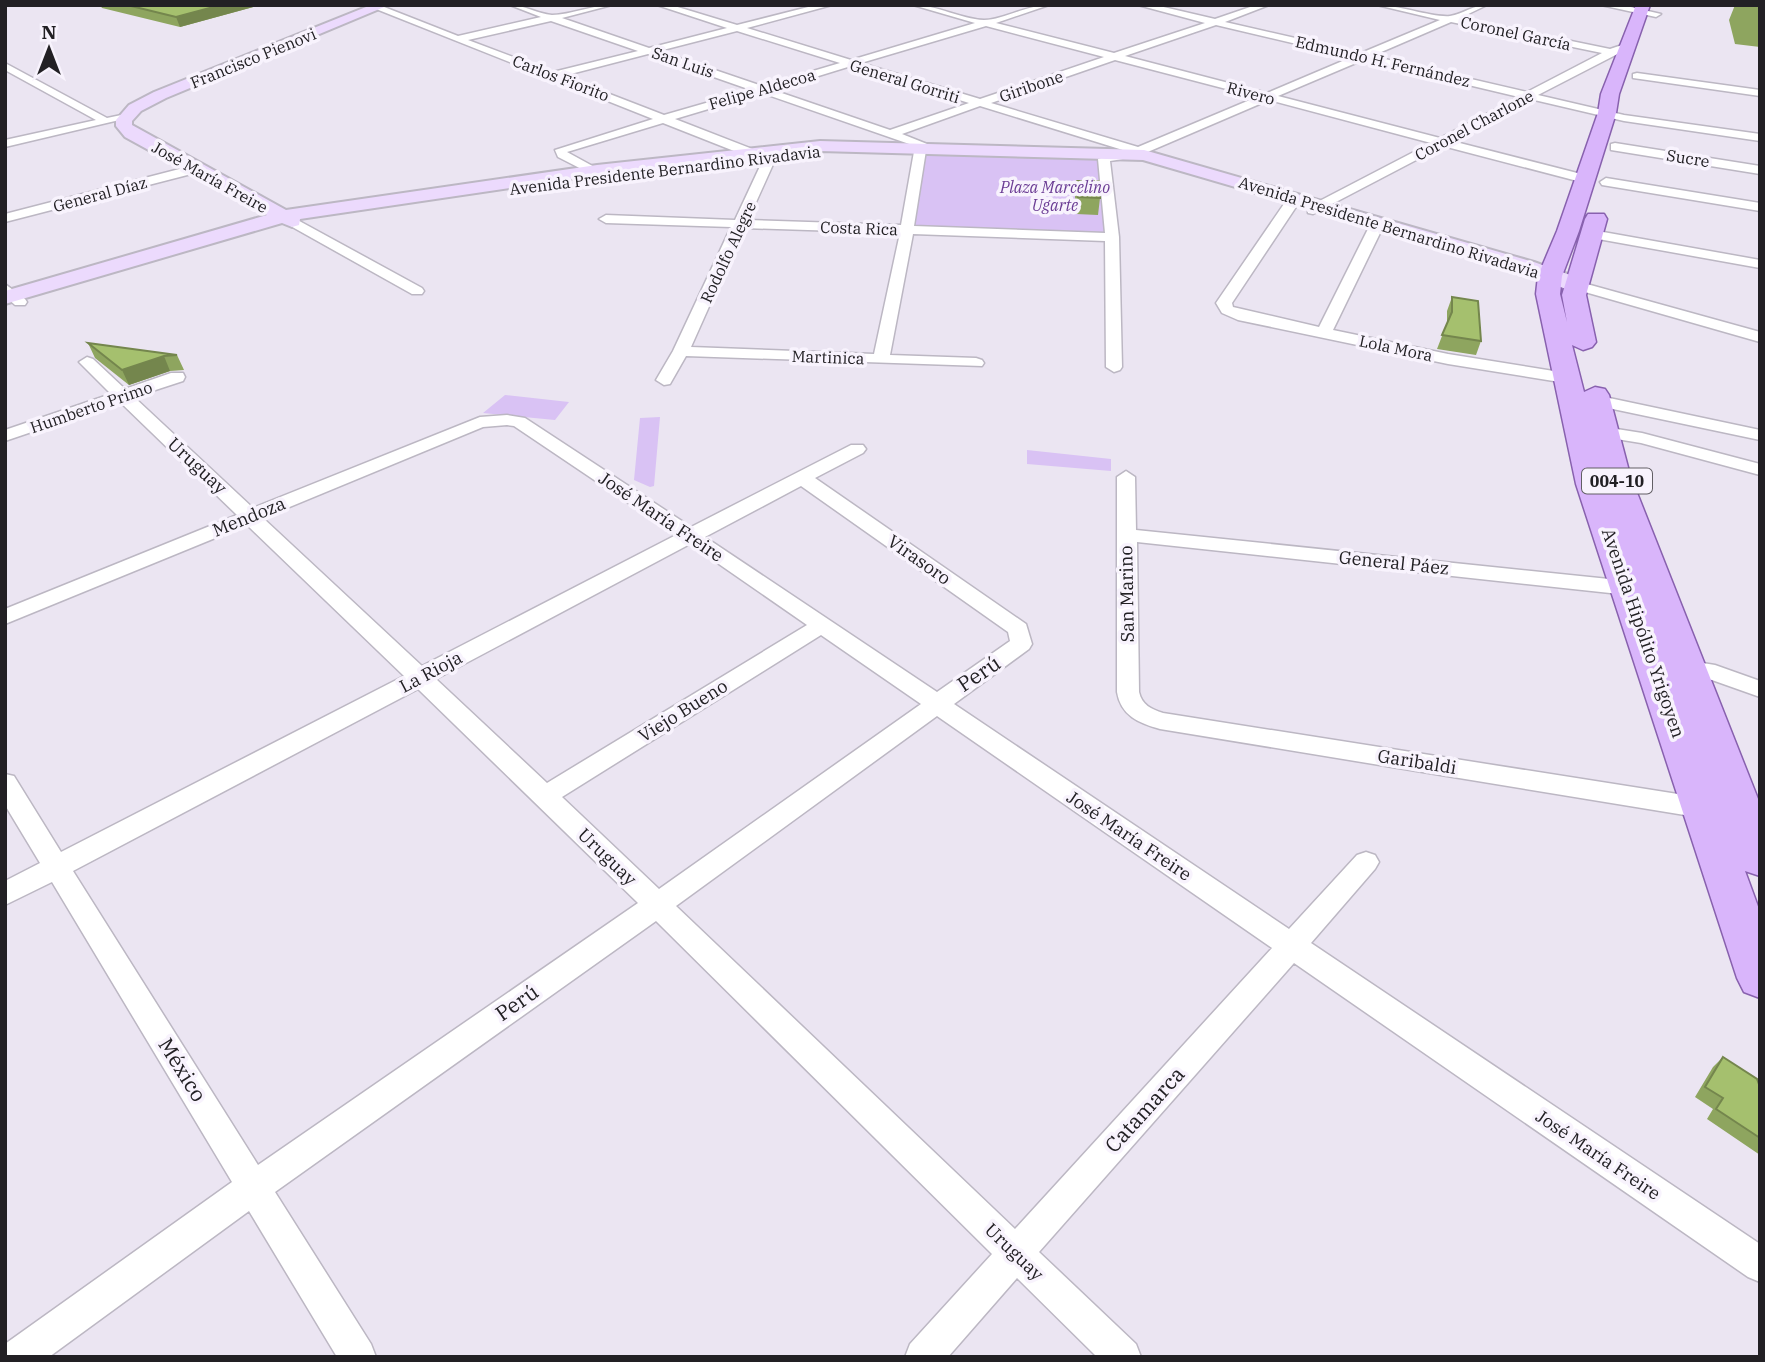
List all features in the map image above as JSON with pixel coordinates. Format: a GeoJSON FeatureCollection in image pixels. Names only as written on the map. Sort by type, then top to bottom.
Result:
{"type":"FeatureCollection","features":[{"type":"Feature","properties":{"kind":"main road","name":"Francisco Pienovi"},"geometry":{"type":"LineString","coordinates":[[125,117],[143,103],[170,90],[377,6]]}},
{"type":"Feature","properties":{"kind":"main road","name":"Avenida Hipólito Yrigoyen"},"geometry":{"type":"LineString","coordinates":[[1563,281],[1592,234],[1595,181],[1615,147],[1624,96],[1628,46],[1650,9]]}},
{"type":"Feature","properties":{"kind":"main road","name":"Avenida Hipólito Yrigoyen"},"geometry":{"type":"LineString","coordinates":[[1650,9],[1563,281],[1575,302],[1578,391],[1588,474],[1627,588],[1672,666],[1760,859]]}},
{"type":"Feature","properties":{"kind":"main road","name":"José María Freire"},"geometry":{"type":"LineString","coordinates":[[125,117],[123,124],[126,130],[288,219]]}},
{"type":"Feature","properties":{"kind":"main road","name":"Avenida Presidente Bernardino Rivadavia"},"geometry":{"type":"LineString","coordinates":[[10,298],[288,219],[757,153],[853,149],[1147,162],[1527,267],[1563,281]]}},
{"type":"Feature","properties":{"kind":"main road","name":"Avenida Presidente Bernardino Rivadavia"},"geometry":{"type":"LineString","coordinates":[[921,151],[1140,154],[1375,229],[1525,273],[1563,281]]}},
{"type":"Feature","properties":{"kind":"main road","name":"Avenida Hipólito Yrigoyen"},"geometry":{"type":"LineString","coordinates":[[1578,391],[1604,432],[1615,475],[1661,593],[1672,666],[1703,808],[1760,978]]}},
{"type":"Feature","properties":{"kind":"street","name":"San Luis"},"geometry":{"type":"LineString","coordinates":[[514,5],[919,142],[921,151]]}},
{"type":"Feature","properties":{"kind":"street"},"geometry":{"type":"LineString","coordinates":[[458,40],[608,5]]}},
{"type":"Feature","properties":{"kind":"street","name":"General Gorriti"},"geometry":{"type":"LineString","coordinates":[[661,5],[1140,154]]}},
{"type":"Feature","properties":{"kind":"street"},"geometry":{"type":"LineString","coordinates":[[555,75],[828,5]]}},
{"type":"Feature","properties":{"kind":"street","name":"Rivero"},"geometry":{"type":"LineString","coordinates":[[917,5],[1595,181],[1760,208]]}},
{"type":"Feature","properties":{"kind":"street","name":"Felipe Aldecoa"},"geometry":{"type":"LineString","coordinates":[[600,173],[562,155],[561,150],[1045,5]]}},
{"type":"Feature","properties":{"kind":"street","name":"Edmundo H. Fernández"},"geometry":{"type":"LineString","coordinates":[[1142,5],[1531,95],[1624,96]]}},
{"type":"Feature","properties":{"kind":"street","name":"Giribone"},"geometry":{"type":"LineString","coordinates":[[853,149],[892,133],[1265,5]]}},
{"type":"Feature","properties":{"kind":"street","name":"Coronel García"},"geometry":{"type":"LineString","coordinates":[[1381,5],[1611,52]]}},
{"type":"Feature","properties":{"kind":"street"},"geometry":{"type":"LineString","coordinates":[[1114,367],[1112,237],[1104,159],[1140,154],[1264,97],[1483,5]]}},
{"type":"Feature","properties":{"kind":"street"},"geometry":{"type":"LineString","coordinates":[[1605,5],[1650,9]]}},
{"type":"Feature","properties":{"kind":"street","name":"Carlos Fiorito"},"geometry":{"type":"LineString","coordinates":[[377,6],[458,40],[757,153]]}},
{"type":"Feature","properties":{"kind":"street","name":"Coronel Charlone"},"geometry":{"type":"LineString","coordinates":[[1306,205],[1441,143],[1611,52],[1628,46]]}},
{"type":"Feature","properties":{"kind":"street","name":"Coronel García"},"geometry":{"type":"LineString","coordinates":[[1588,65],[1624,96]]}},
{"type":"Feature","properties":{"kind":"street"},"geometry":{"type":"LineString","coordinates":[[5,66],[105,121]]}},
{"type":"Feature","properties":{"kind":"street"},"geometry":{"type":"LineString","coordinates":[[5,85],[31,79]]}},
{"type":"Feature","properties":{"kind":"street"},"geometry":{"type":"LineString","coordinates":[[1624,96],[1760,93]]}},
{"type":"Feature","properties":{"kind":"street"},"geometry":{"type":"LineString","coordinates":[[1624,96],[1760,138]]}},
{"type":"Feature","properties":{"kind":"street"},"geometry":{"type":"LineString","coordinates":[[5,144],[125,117]]}},
{"type":"Feature","properties":{"kind":"street","name":"Sucre"},"geometry":{"type":"LineString","coordinates":[[1615,147],[1760,170]]}},
{"type":"Feature","properties":{"kind":"street"},"geometry":{"type":"LineString","coordinates":[[881,359],[921,151]]}},
{"type":"Feature","properties":{"kind":"street","name":"Rodolfo Alegre"},"geometry":{"type":"LineString","coordinates":[[681,351],[770,163],[757,153]]}},
{"type":"Feature","properties":{"kind":"street","name":"General Díaz"},"geometry":{"type":"LineString","coordinates":[[5,218],[195,169]]}},
{"type":"Feature","properties":{"kind":"street","name":"Lola Mora"},"geometry":{"type":"LineString","coordinates":[[1306,205],[1224,303],[1227,310],[1238,315],[1448,359],[1760,435]]}},
{"type":"Feature","properties":{"kind":"street","name":"José María Freire"},"geometry":{"type":"LineString","coordinates":[[288,219],[417,292]]}},
{"type":"Feature","properties":{"kind":"street","name":"Costa Rica"},"geometry":{"type":"LineString","coordinates":[[606,219],[1112,237]]}},
{"type":"Feature","properties":{"kind":"street"},"geometry":{"type":"LineString","coordinates":[[1324,332],[1375,229]]}},
{"type":"Feature","properties":{"kind":"street"},"geometry":{"type":"LineString","coordinates":[[1592,234],[1760,264]]}},
{"type":"Feature","properties":{"kind":"street"},"geometry":{"type":"LineString","coordinates":[[1563,281],[1760,337]]}},
{"type":"Feature","properties":{"kind":"street"},"geometry":{"type":"LineString","coordinates":[[664,380],[681,351]]}},
{"type":"Feature","properties":{"kind":"street","name":"Martinica"},"geometry":{"type":"LineString","coordinates":[[681,351],[976,363]]}},
{"type":"Feature","properties":{"kind":"street","name":"Uruguay"},"geometry":{"type":"LineString","coordinates":[[87,362],[545,796],[1123,1357]]}},
{"type":"Feature","properties":{"kind":"street","name":"Humberto Primo"},"geometry":{"type":"LineString","coordinates":[[5,436],[177,377]]}},
{"type":"Feature","properties":{"kind":"street","name":"José María Freire"},"geometry":{"type":"LineString","coordinates":[[494,420],[519,422],[691,536],[935,705],[1760,1265]]}},
{"type":"Feature","properties":{"kind":"street","name":"Mendoza"},"geometry":{"type":"LineString","coordinates":[[5,617],[480,422],[494,420]]}},
{"type":"Feature","properties":{"kind":"street"},"geometry":{"type":"LineString","coordinates":[[1604,432],[1642,438],[1760,470]]}},
{"type":"Feature","properties":{"kind":"street","name":"La Rioja"},"geometry":{"type":"LineString","coordinates":[[5,894],[857,449]]}},
{"type":"Feature","properties":{"kind":"street","name":"San Marino"},"geometry":{"type":"LineString","coordinates":[[1126,477],[1128,692],[1134,709]]}},
{"type":"Feature","properties":{"kind":"street","name":"Virasoro"},"geometry":{"type":"LineString","coordinates":[[803,478],[1018,629],[1021,644],[1016,649]]}},
{"type":"Feature","properties":{"kind":"street","name":"General Páez"},"geometry":{"type":"LineString","coordinates":[[1126,535],[1661,593]]}},
{"type":"Feature","properties":{"kind":"street","name":"Viejo Bueno"},"geometry":{"type":"LineString","coordinates":[[545,796],[821,626]]}},
{"type":"Feature","properties":{"kind":"street","name":"Perú"},"geometry":{"type":"LineString","coordinates":[[18,1357],[254,1187],[1016,649]]}},
{"type":"Feature","properties":{"kind":"street"},"geometry":{"type":"LineString","coordinates":[[1672,666],[1715,673],[1760,688]]}},
{"type":"Feature","properties":{"kind":"street","name":"Garibaldi"},"geometry":{"type":"LineString","coordinates":[[1134,709],[1160,721],[1703,808]]}},
{"type":"Feature","properties":{"kind":"street","name":"México"},"geometry":{"type":"LineString","coordinates":[[5,783],[358,1357]]}},
{"type":"Feature","properties":{"kind":"street","name":"Catamarca"},"geometry":{"type":"LineString","coordinates":[[923,1357],[1366,862]]}},
{"type":"Feature","properties":{"kind":"green space","name":"Plaza Marcelino Ugarte"},"geometry":{"type":"Polygon","coordinates":[[[921,153],[1104,159],[1112,237],[907,230],[921,153]]]}},
{"type":"Feature","properties":{"kind":"green space"},"geometry":{"type":"Polygon","coordinates":[[[505,395],[569,402],[555,420],[483,413],[505,395]]]}},
{"type":"Feature","properties":{"kind":"green space"},"geometry":{"type":"Polygon","coordinates":[[[660,417],[654,486],[650,487],[634,480],[640,418],[660,417]]]}},
{"type":"Feature","properties":{"kind":"green space"},"geometry":{"type":"Polygon","coordinates":[[[1027,450],[1111,459],[1111,471],[1027,464],[1027,450]]]}},
{"type":"Feature","properties":{"kind":"building"},"geometry":{"type":"Polygon","coordinates":[[[127,5],[221,5],[176,17],[127,5]]]}},
{"type":"Feature","properties":{"kind":"building"},"geometry":{"type":"Polygon","coordinates":[[[1077,181],[1099,181],[1100,198],[1078,197],[1077,181]]]}},
{"type":"Feature","properties":{"kind":"building"},"geometry":{"type":"Polygon","coordinates":[[[1452,297],[1478,301],[1481,341],[1442,335],[1452,312],[1452,297]]]}},
{"type":"Feature","properties":{"kind":"building"},"geometry":{"type":"Polygon","coordinates":[[[88,343],[177,355],[164,356],[122,370],[88,343]]]}},
{"type":"Feature","properties":{"kind":"building"},"geometry":{"type":"Polygon","coordinates":[[[1723,1057],[1757,1079],[1760,1087],[1760,1138],[1716,1109],[1723,1098],[1705,1087],[1723,1057]]]}}]}
